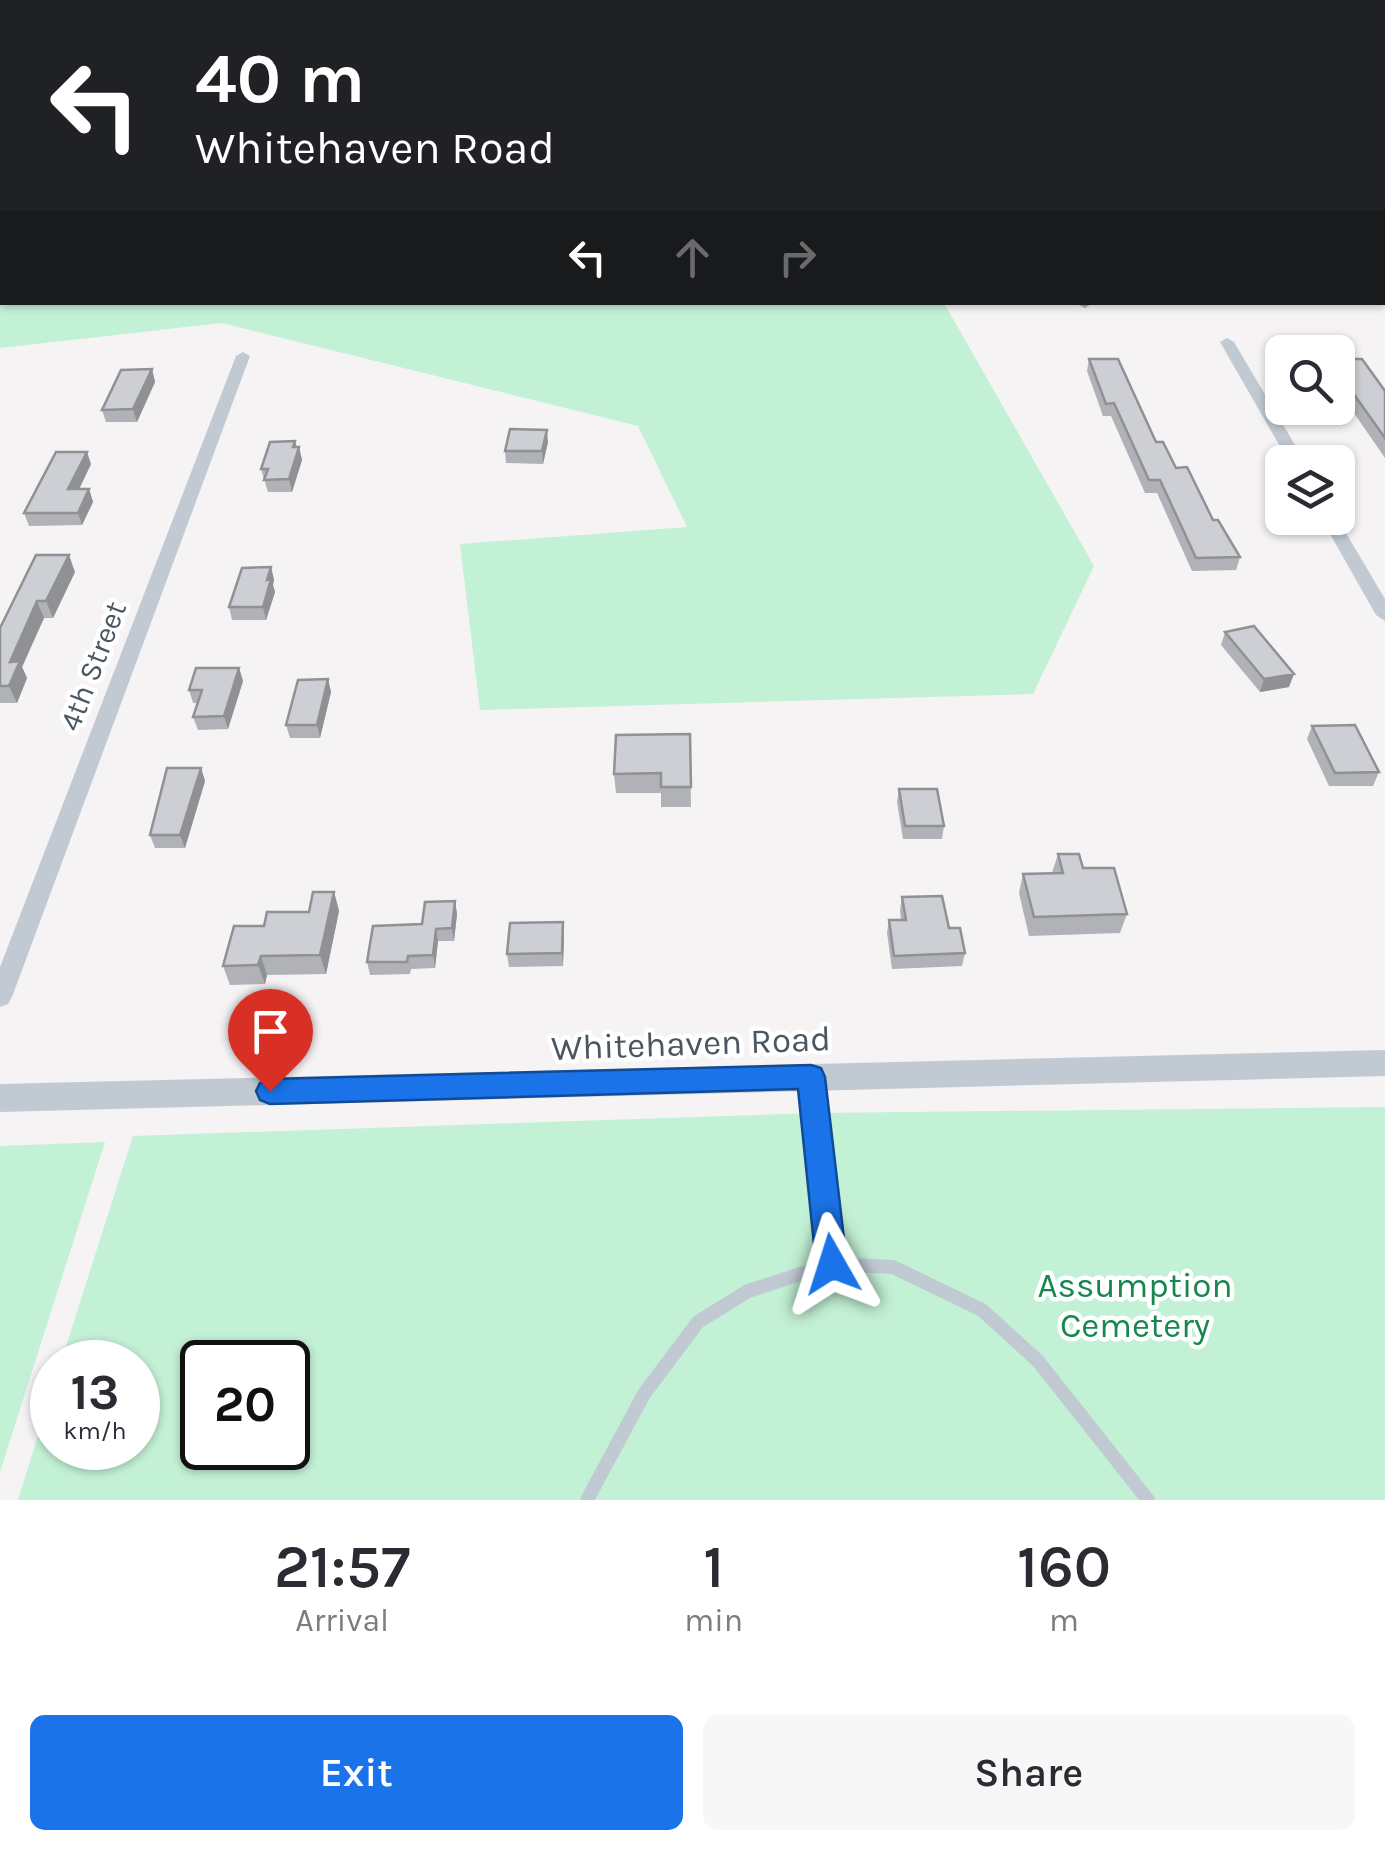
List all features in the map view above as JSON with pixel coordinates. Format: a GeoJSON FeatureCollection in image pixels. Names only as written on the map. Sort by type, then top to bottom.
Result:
{"type":"FeatureCollection","features":[{"type":"Feature","properties":{"kind":"street"},"geometry":{"type":"LineString","coordinates":[[1228,342],[1287,445]]}},
{"type":"Feature","properties":{"kind":"street","name":"4th Street"},"geometry":{"type":"LineString","coordinates":[[0,997],[243,356]]}},
{"type":"Feature","properties":{"kind":"street"},"geometry":{"type":"LineString","coordinates":[[1339,535],[1385,615]]}},
{"type":"Feature","properties":{"kind":"street","name":"Whitehaven Road"},"geometry":{"type":"LineString","coordinates":[[0,1098],[1385,1063]]}},
{"type":"Feature","properties":{"kind":"lane"},"geometry":{"type":"LineString","coordinates":[[811,1077],[832,1264]]}},
{"type":"Feature","properties":{"kind":"lane"},"geometry":{"type":"LineString","coordinates":[[587,1500],[644,1394],[698,1322],[748,1291],[832,1264],[892,1267],[982,1310],[1038,1361],[1148,1500]]}},
{"type":"Feature","properties":{"kind":"green space"},"geometry":{"type":"Polygon","coordinates":[[[0,305],[945,305],[1094,566],[1033,694],[480,710],[460,544],[687,527],[638,426],[222,323],[0,348],[0,305]]]}},
{"type":"Feature","properties":{"kind":"green space","name":"Assumption Cemetery"},"geometry":{"type":"Polygon","coordinates":[[[1385,1107],[1385,1500],[18,1500],[30,1462],[30,1470],[160,1470],[160,1340],[68,1340],[133,1136],[816,1113],[1385,1107]]]}},
{"type":"Feature","properties":{"kind":"green space"},"geometry":{"type":"Polygon","coordinates":[[[105,1142],[42,1340],[30,1340],[30,1378],[0,1472],[0,1146],[105,1142]]]}},
{"type":"Feature","properties":{"kind":"building"},"geometry":{"type":"Polygon","coordinates":[[[1089,359],[1118,359],[1156,442],[1163,442],[1176,468],[1187,467],[1213,520],[1218,520],[1240,557],[1196,558],[1160,480],[1149,480],[1114,403],[1106,404],[1089,359]]]}},
{"type":"Feature","properties":{"kind":"building"},"geometry":{"type":"Polygon","coordinates":[[[1355,359],[1362,359],[1385,391],[1385,438],[1355,396],[1355,359]]]}},
{"type":"Feature","properties":{"kind":"building"},"geometry":{"type":"Polygon","coordinates":[[[152,369],[133,409],[102,410],[121,370],[152,369]]]}},
{"type":"Feature","properties":{"kind":"building"},"geometry":{"type":"Polygon","coordinates":[[[510,429],[547,430],[542,451],[505,451],[510,429]]]}},
{"type":"Feature","properties":{"kind":"building"},"geometry":{"type":"Polygon","coordinates":[[[295,441],[293,447],[299,447],[289,479],[264,480],[268,469],[261,469],[270,442],[295,441]]]}},
{"type":"Feature","properties":{"kind":"building"},"geometry":{"type":"Polygon","coordinates":[[[56,452],[87,452],[68,489],[89,489],[78,513],[24,513],[56,452]]]}},
{"type":"Feature","properties":{"kind":"building"},"geometry":{"type":"Polygon","coordinates":[[[36,555],[69,555],[46,601],[37,601],[10,662],[20,661],[9,686],[0,686],[0,628],[36,555]]]}},
{"type":"Feature","properties":{"kind":"building"},"geometry":{"type":"Polygon","coordinates":[[[271,567],[263,607],[229,607],[242,568],[271,567]]]}},
{"type":"Feature","properties":{"kind":"building"},"geometry":{"type":"Polygon","coordinates":[[[1254,626],[1294,674],[1264,679],[1225,632],[1254,626]]]}},
{"type":"Feature","properties":{"kind":"building"},"geometry":{"type":"Polygon","coordinates":[[[196,668],[239,668],[224,716],[193,717],[202,690],[189,690],[196,668]]]}},
{"type":"Feature","properties":{"kind":"building"},"geometry":{"type":"Polygon","coordinates":[[[328,679],[317,725],[286,725],[298,680],[328,679]]]}},
{"type":"Feature","properties":{"kind":"building"},"geometry":{"type":"Polygon","coordinates":[[[1355,725],[1379,772],[1335,773],[1312,726],[1355,725]]]}},
{"type":"Feature","properties":{"kind":"building"},"geometry":{"type":"Polygon","coordinates":[[[690,734],[691,787],[661,787],[661,773],[614,774],[616,735],[690,734]]]}},
{"type":"Feature","properties":{"kind":"building"},"geometry":{"type":"Polygon","coordinates":[[[167,768],[201,768],[180,835],[150,835],[167,768]]]}},
{"type":"Feature","properties":{"kind":"building"},"geometry":{"type":"Polygon","coordinates":[[[899,789],[937,789],[944,826],[905,826],[899,789]]]}},
{"type":"Feature","properties":{"kind":"building"},"geometry":{"type":"Polygon","coordinates":[[[1058,854],[1079,854],[1083,868],[1114,868],[1127,914],[1034,917],[1023,874],[1063,873],[1058,854]]]}},
{"type":"Feature","properties":{"kind":"building"},"geometry":{"type":"Polygon","coordinates":[[[313,892],[334,892],[320,955],[261,956],[258,965],[223,966],[234,926],[264,926],[267,912],[309,912],[313,892]]]}},
{"type":"Feature","properties":{"kind":"building"},"geometry":{"type":"Polygon","coordinates":[[[942,896],[949,928],[960,928],[965,953],[894,956],[889,920],[906,920],[902,897],[942,896]]]}},
{"type":"Feature","properties":{"kind":"building"},"geometry":{"type":"Polygon","coordinates":[[[455,901],[452,928],[436,929],[433,955],[408,956],[407,962],[367,962],[373,926],[422,924],[425,902],[455,901]]]}},
{"type":"Feature","properties":{"kind":"building"},"geometry":{"type":"Polygon","coordinates":[[[563,922],[562,953],[507,954],[510,923],[563,922]]]}},
{"type":"Feature","properties":{"kind":"route"},"geometry":{"type":"LineString","coordinates":[[270,1091],[811,1077],[832,1264]]}}]}
